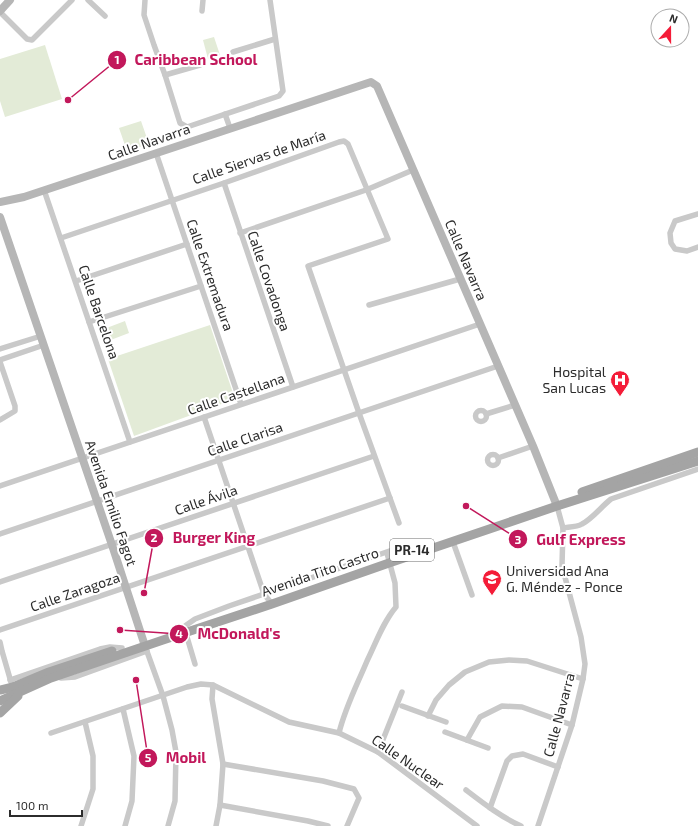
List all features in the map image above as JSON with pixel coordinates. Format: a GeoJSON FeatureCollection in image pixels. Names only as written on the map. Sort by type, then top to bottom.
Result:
{"type":"FeatureCollection","features":[{"type":"Feature","properties":{"kind":"main road","name":"Avenida Tito Castro"},"geometry":{"type":"LineString","coordinates":[[388,558],[453,542],[698,452]]}},
{"type":"Feature","properties":{"kind":"main road","name":"Avenida Tito Castro"},"geometry":{"type":"LineString","coordinates":[[0,701],[51,678],[145,646],[186,629],[268,599],[426,545],[556,503],[698,461]]}},
{"type":"Feature","properties":{"kind":"main road","name":"Avenida Tito Castro"},"geometry":{"type":"LineString","coordinates":[[0,690],[12,684],[122,648],[145,646]]}},
{"type":"Feature","properties":{"kind":"main road"},"geometry":{"type":"LineString","coordinates":[[0,694],[12,684]]}},
{"type":"Feature","properties":{"kind":"main road"},"geometry":{"type":"LineString","coordinates":[[0,713],[24,690]]}},
{"type":"Feature","properties":{"kind":"street"},"geometry":{"type":"LineString","coordinates":[[10,0],[0,12],[27,38],[32,40],[72,0]]}},
{"type":"Feature","properties":{"kind":"street"},"geometry":{"type":"LineString","coordinates":[[88,0],[105,16]]}},
{"type":"Feature","properties":{"kind":"street"},"geometry":{"type":"LineString","coordinates":[[145,0],[144,16],[165,75],[180,124],[187,127],[279,96],[283,91],[270,0]]}},
{"type":"Feature","properties":{"kind":"street"},"geometry":{"type":"LineString","coordinates":[[202,11],[203,0]]}},
{"type":"Feature","properties":{"kind":"street"},"geometry":{"type":"LineString","coordinates":[[232,52],[275,39]]}},
{"type":"Feature","properties":{"kind":"street"},"geometry":{"type":"LineString","coordinates":[[165,75],[200,65]]}},
{"type":"Feature","properties":{"kind":"street","name":"Calle Navarra"},"geometry":{"type":"LineString","coordinates":[[0,202],[24,198],[44,190],[371,82],[377,86],[533,446],[556,503],[563,528],[562,566],[582,637],[585,664],[572,725],[538,826]]}},
{"type":"Feature","properties":{"kind":"street"},"geometry":{"type":"LineString","coordinates":[[225,114],[230,128]]}},
{"type":"Feature","properties":{"kind":"street","name":"Calle Siervas de María"},"geometry":{"type":"LineString","coordinates":[[61,238],[224,183],[332,144],[344,141],[348,144],[366,190],[388,239],[308,266],[374,456],[399,523]]}},
{"type":"Feature","properties":{"kind":"street","name":"Calle Extremadura"},"geometry":{"type":"LineString","coordinates":[[156,153],[241,404]]}},
{"type":"Feature","properties":{"kind":"street"},"geometry":{"type":"LineString","coordinates":[[240,233],[366,190],[413,170]]}},
{"type":"Feature","properties":{"kind":"street","name":"Calle Covadonga"},"geometry":{"type":"LineString","coordinates":[[224,183],[293,387]]}},
{"type":"Feature","properties":{"kind":"street","name":"Calle Barcelona"},"geometry":{"type":"LineString","coordinates":[[44,190],[130,442]]}},
{"type":"Feature","properties":{"kind":"street"},"geometry":{"type":"LineString","coordinates":[[698,214],[675,221],[670,233],[670,243],[675,249],[687,251],[698,248]]}},
{"type":"Feature","properties":{"kind":"street","name":"Avenida Emilio Fagot"},"geometry":{"type":"LineString","coordinates":[[0,217],[163,696],[176,752],[174,801],[168,826]]}},
{"type":"Feature","properties":{"kind":"street"},"geometry":{"type":"LineString","coordinates":[[76,281],[187,244]]}},
{"type":"Feature","properties":{"kind":"street"},"geometry":{"type":"LineString","coordinates":[[369,306],[460,279]]}},
{"type":"Feature","properties":{"kind":"street"},"geometry":{"type":"LineString","coordinates":[[89,322],[201,286]]}},
{"type":"Feature","properties":{"kind":"street","name":"Calle Castellana"},"geometry":{"type":"LineString","coordinates":[[0,486],[480,324]]}},
{"type":"Feature","properties":{"kind":"street"},"geometry":{"type":"LineString","coordinates":[[0,349],[41,336]]}},
{"type":"Feature","properties":{"kind":"street"},"geometry":{"type":"LineString","coordinates":[[0,420],[15,411],[15,406],[0,361],[44,345]]}},
{"type":"Feature","properties":{"kind":"street","name":"Calle Clarisa"},"geometry":{"type":"LineString","coordinates":[[0,534],[498,366]]}},
{"type":"Feature","properties":{"kind":"street"},"geometry":{"type":"LineString","coordinates":[[486,414],[515,405]]}},
{"type":"Feature","properties":{"kind":"street"},"geometry":{"type":"LineString","coordinates":[[195,664],[187,638],[186,629],[195,619],[207,614],[268,599],[218,461],[204,417]]}},
{"type":"Feature","properties":{"kind":"street"},"geometry":{"type":"LineString","coordinates":[[498,458],[533,446]]}},
{"type":"Feature","properties":{"kind":"street","name":"Calle Ávila"},"geometry":{"type":"LineString","coordinates":[[0,582],[374,456]]}},
{"type":"Feature","properties":{"kind":"street"},"geometry":{"type":"LineString","coordinates":[[563,528],[582,524],[611,499],[698,469]]}},
{"type":"Feature","properties":{"kind":"street","name":"Calle Zaragoza"},"geometry":{"type":"LineString","coordinates":[[0,630],[390,498]]}},
{"type":"Feature","properties":{"kind":"street"},"geometry":{"type":"LineString","coordinates":[[339,733],[343,717],[379,634],[388,615],[396,607],[395,583],[388,558],[394,550],[416,542],[426,545]]}},
{"type":"Feature","properties":{"kind":"street"},"geometry":{"type":"LineString","coordinates":[[453,542],[472,595]]}},
{"type":"Feature","properties":{"kind":"street"},"geometry":{"type":"LineString","coordinates":[[0,642],[12,684]]}},
{"type":"Feature","properties":{"kind":"street"},"geometry":{"type":"LineString","coordinates":[[428,716],[436,700],[449,685],[465,672],[489,662],[509,660],[527,661],[583,679]]}},
{"type":"Feature","properties":{"kind":"street","name":"Calle Nuclear"},"geometry":{"type":"LineString","coordinates":[[51,733],[187,687],[201,684],[213,685],[289,722],[339,733],[378,752],[477,826]]}},
{"type":"Feature","properties":{"kind":"street"},"geometry":{"type":"LineString","coordinates":[[213,685],[212,698],[223,764],[220,805],[216,826]]}},
{"type":"Feature","properties":{"kind":"street"},"geometry":{"type":"LineString","coordinates":[[378,752],[402,692]]}},
{"type":"Feature","properties":{"kind":"street"},"geometry":{"type":"LineString","coordinates":[[402,706],[446,722]]}},
{"type":"Feature","properties":{"kind":"street"},"geometry":{"type":"LineString","coordinates":[[467,740],[480,717],[502,706],[522,706],[572,725]]}},
{"type":"Feature","properties":{"kind":"street"},"geometry":{"type":"LineString","coordinates":[[123,708],[134,756],[132,801],[125,826]]}},
{"type":"Feature","properties":{"kind":"street"},"geometry":{"type":"LineString","coordinates":[[81,826],[93,789],[93,756],[85,722]]}},
{"type":"Feature","properties":{"kind":"street"},"geometry":{"type":"LineString","coordinates":[[445,732],[488,748]]}},
{"type":"Feature","properties":{"kind":"street"},"geometry":{"type":"LineString","coordinates":[[490,808],[507,762],[512,756],[523,754],[558,767]]}},
{"type":"Feature","properties":{"kind":"street"},"geometry":{"type":"LineString","coordinates":[[223,764],[323,781],[354,790],[359,798],[347,826]]}},
{"type":"Feature","properties":{"kind":"street"},"geometry":{"type":"LineString","coordinates":[[466,790],[511,822],[521,826]]}},
{"type":"Feature","properties":{"kind":"street"},"geometry":{"type":"LineString","coordinates":[[220,805],[328,826]]}},
{"type":"Feature","properties":{"kind":"green space"},"geometry":{"type":"Polygon","coordinates":[[[214,37],[220,55],[208,59],[203,40],[214,37]]]}},
{"type":"Feature","properties":{"kind":"green space"},"geometry":{"type":"Polygon","coordinates":[[[45,45],[62,99],[5,117],[0,101],[0,59],[45,45]]]}},
{"type":"Feature","properties":{"kind":"green space"},"geometry":{"type":"Polygon","coordinates":[[[141,121],[149,144],[127,151],[119,128],[141,121]]]}},
{"type":"Feature","properties":{"kind":"green space"},"geometry":{"type":"Polygon","coordinates":[[[125,321],[129,333],[108,341],[104,329],[125,321]]]}},
{"type":"Feature","properties":{"kind":"green space"},"geometry":{"type":"Polygon","coordinates":[[[210,325],[235,399],[134,436],[108,359],[210,325]]]}},
{"type":"Feature","properties":{"kind":"place","name":"Caribbean School"},"geometry":{"type":"Point","coordinates":[68,100]}},
{"type":"Feature","properties":{"kind":"place","name":"Hospital San Lucas"},"geometry":{"type":"Point","coordinates":[620,397]}},
{"type":"Feature","properties":{"kind":"place","name":"Gulf Express"},"geometry":{"type":"Point","coordinates":[466,506]}},
{"type":"Feature","properties":{"kind":"place","name":"Burger King"},"geometry":{"type":"Point","coordinates":[144,593]}},
{"type":"Feature","properties":{"kind":"place","name":"Universidad Ana G. Méndez - Ponce"},"geometry":{"type":"Point","coordinates":[492,596]}},
{"type":"Feature","properties":{"kind":"place","name":"McDonald's"},"geometry":{"type":"Point","coordinates":[120,630]}},
{"type":"Feature","properties":{"kind":"place","name":"Mobil"},"geometry":{"type":"Point","coordinates":[136,680]}}]}
